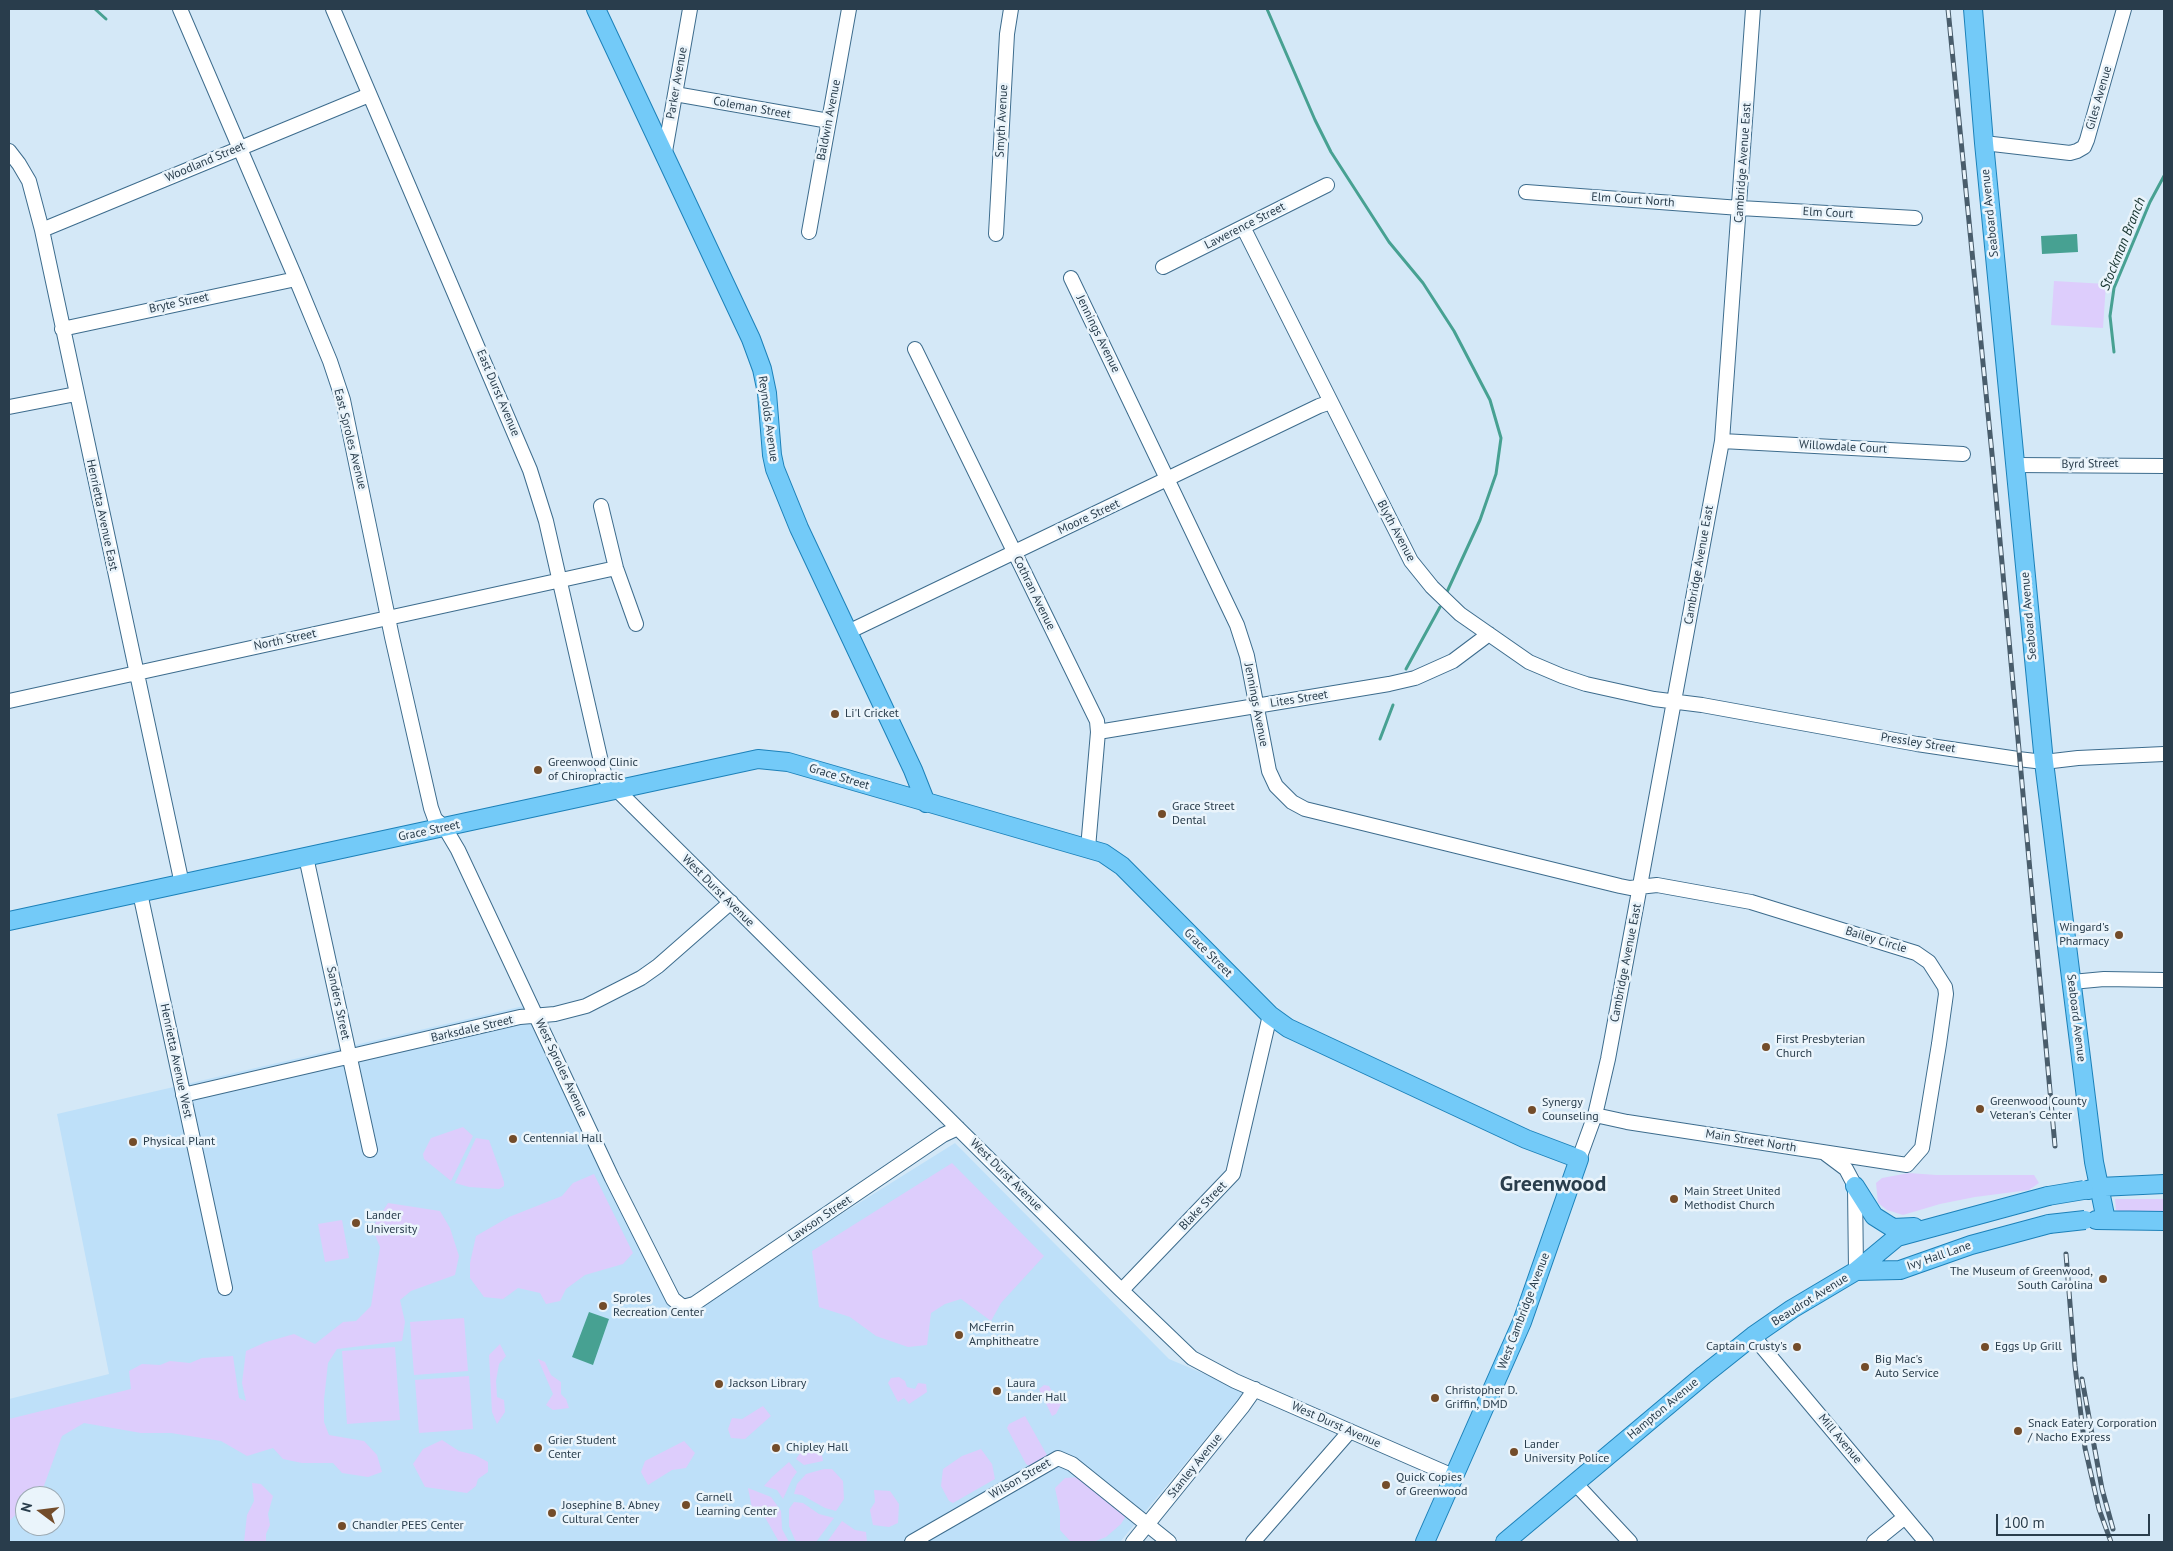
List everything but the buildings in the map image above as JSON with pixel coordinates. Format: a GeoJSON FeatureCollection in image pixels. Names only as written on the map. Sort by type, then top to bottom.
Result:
{"type":"FeatureCollection","features":[{"type":"Feature","properties":{"kind":"main road","name":"Reynolds Avenue"},"geometry":{"type":"LineString","coordinates":[[596,9],[756,352],[767,393],[772,456],[775,469],[799,528],[913,770],[926,803]]}},
{"type":"Feature","properties":{"kind":"main road","name":"Seaboard Avenue"},"geometry":{"type":"LineString","coordinates":[[1973,9],[1984,143],[2044,762],[2094,1162],[2092,1189],[2106,1220]]}},
{"type":"Feature","properties":{"kind":"main road","name":"Grace Street"},"geometry":{"type":"LineString","coordinates":[[9,921],[747,761],[768,759],[788,762],[1103,853],[1122,866],[1270,1015],[1288,1028],[1517,1134],[1579,1159]]}},
{"type":"Feature","properties":{"kind":"main road","name":"West Cambridge Avenue"},"geometry":{"type":"LineString","coordinates":[[1425,1542],[1522,1322],[1579,1159]]}},
{"type":"Feature","properties":{"kind":"main road"},"geometry":{"type":"LineString","coordinates":[[1856,1271],[1897,1237],[2048,1196],[2092,1189],[2164,1184]]}},
{"type":"Feature","properties":{"kind":"main road"},"geometry":{"type":"LineString","coordinates":[[1856,1186],[1874,1216],[1893,1228],[1935,1227]]}},
{"type":"Feature","properties":{"kind":"main road"},"geometry":{"type":"LineString","coordinates":[[2106,1220],[2164,1221]]}},
{"type":"Feature","properties":{"kind":"main road","name":"Ivy Hall Lane"},"geometry":{"type":"LineString","coordinates":[[1856,1271],[1900,1270],[1971,1245],[2049,1224],[2106,1220]]}},
{"type":"Feature","properties":{"kind":"main road","name":"Beaudrot Avenue"},"geometry":{"type":"LineString","coordinates":[[1753,1336],[1856,1271]]}},
{"type":"Feature","properties":{"kind":"main road","name":"Hampton Avenue"},"geometry":{"type":"LineString","coordinates":[[1505,1542],[1753,1336]]}},
{"type":"Feature","properties":{"kind":"street","name":"East Sproles Avenue"},"geometry":{"type":"LineString","coordinates":[[180,9],[330,361],[348,420],[431,808],[435,819],[445,828]]}},
{"type":"Feature","properties":{"kind":"street","name":"East Durst Avenue"},"geometry":{"type":"LineString","coordinates":[[333,9],[516,434],[546,521],[602,766],[606,779],[616,790]]}},
{"type":"Feature","properties":{"kind":"street","name":"Parker Avenue"},"geometry":{"type":"LineString","coordinates":[[664,157],[690,9]]}},
{"type":"Feature","properties":{"kind":"street","name":"Baldwin Avenue"},"geometry":{"type":"LineString","coordinates":[[809,232],[850,9]]}},
{"type":"Feature","properties":{"kind":"street","name":"Smyth Avenue"},"geometry":{"type":"LineString","coordinates":[[996,234],[1007,43],[1011,9]]}},
{"type":"Feature","properties":{"kind":"street","name":"Cambridge Avenue East"},"geometry":{"type":"LineString","coordinates":[[1579,1159],[1595,1115],[1608,1059],[1722,441],[1753,9]]}},
{"type":"Feature","properties":{"kind":"street","name":"Giles Avenue"},"geometry":{"type":"LineString","coordinates":[[1984,143],[2070,153],[2077,152],[2084,147],[2124,9]]}},
{"type":"Feature","properties":{"kind":"street","name":"Coleman Street"},"geometry":{"type":"LineString","coordinates":[[675,94],[829,121]]}},
{"type":"Feature","properties":{"kind":"street","name":"Woodland Street"},"geometry":{"type":"LineString","coordinates":[[42,230],[369,95]]}},
{"type":"Feature","properties":{"kind":"street","name":"Henrietta Avenue East"},"geometry":{"type":"LineString","coordinates":[[9,151],[20,164],[28,181],[42,230],[182,884]]}},
{"type":"Feature","properties":{"kind":"street","name":"Lawerence Street"},"geometry":{"type":"LineString","coordinates":[[1163,268],[1327,185]]}},
{"type":"Feature","properties":{"kind":"street","name":"Elm Court North"},"geometry":{"type":"LineString","coordinates":[[1526,192],[1740,208]]}},
{"type":"Feature","properties":{"kind":"street","name":"Elm Court"},"geometry":{"type":"LineString","coordinates":[[1740,208],[1916,218]]}},
{"type":"Feature","properties":{"kind":"street","name":"Blyth Avenue"},"geometry":{"type":"LineString","coordinates":[[1243,227],[1412,561],[1446,602],[1529,662],[1562,676],[1654,700],[1674,702]]}},
{"type":"Feature","properties":{"kind":"street","name":"Jennings Avenue"},"geometry":{"type":"LineString","coordinates":[[1071,278],[1237,625],[1247,656],[1270,776],[1283,795],[1300,807],[1610,884],[1630,888],[1640,886]]}},
{"type":"Feature","properties":{"kind":"street","name":"Bryte Street"},"geometry":{"type":"LineString","coordinates":[[62,329],[296,279]]}},
{"type":"Feature","properties":{"kind":"street","name":"Cothran Avenue"},"geometry":{"type":"LineString","coordinates":[[915,349],[1097,722],[1098,732],[1088,848]]}},
{"type":"Feature","properties":{"kind":"street"},"geometry":{"type":"LineString","coordinates":[[9,407],[76,394]]}},
{"type":"Feature","properties":{"kind":"street","name":"Moore Street"},"geometry":{"type":"LineString","coordinates":[[848,632],[1319,406],[1331,402]]}},
{"type":"Feature","properties":{"kind":"street","name":"Willowdale Court"},"geometry":{"type":"LineString","coordinates":[[1722,441],[1963,454]]}},
{"type":"Feature","properties":{"kind":"street","name":"Byrd Street"},"geometry":{"type":"LineString","coordinates":[[2015,465],[2164,466]]}},
{"type":"Feature","properties":{"kind":"street"},"geometry":{"type":"LineString","coordinates":[[601,506],[616,568],[636,624]]}},
{"type":"Feature","properties":{"kind":"street","name":"North Street"},"geometry":{"type":"LineString","coordinates":[[9,701],[136,672],[561,582],[616,568]]}},
{"type":"Feature","properties":{"kind":"street","name":"Lites Street"},"geometry":{"type":"LineString","coordinates":[[1098,732],[1389,684],[1414,678],[1453,661],[1489,634]]}},
{"type":"Feature","properties":{"kind":"street","name":"Pressley Street"},"geometry":{"type":"LineString","coordinates":[[1674,702],[1702,705],[1918,744],[2044,762],[2087,757],[2164,754]]}},
{"type":"Feature","properties":{"kind":"street","name":"West Durst Avenue"},"geometry":{"type":"LineString","coordinates":[[616,790],[1192,1358],[1212,1370],[1453,1476]]}},
{"type":"Feature","properties":{"kind":"street","name":"West Sproles Avenue"},"geometry":{"type":"LineString","coordinates":[[445,828],[458,850],[537,1015],[612,1178],[673,1299],[680,1306]]}},
{"type":"Feature","properties":{"kind":"street","name":"Sanders Street"},"geometry":{"type":"LineString","coordinates":[[306,857],[370,1150]]}},
{"type":"Feature","properties":{"kind":"street","name":"Bailey Circle"},"geometry":{"type":"LineString","coordinates":[[1640,886],[1657,885],[1751,902],[1904,948],[1916,953],[1929,962],[1942,980],[1946,994],[1922,1148],[1907,1165]]}},
{"type":"Feature","properties":{"kind":"street","name":"Henrietta Avenue West"},"geometry":{"type":"LineString","coordinates":[[140,892],[225,1288]]}},
{"type":"Feature","properties":{"kind":"street","name":"Barksdale Street"},"geometry":{"type":"LineString","coordinates":[[183,1095],[520,1017],[555,1014],[586,1006],[641,978],[658,966],[731,902]]}},
{"type":"Feature","properties":{"kind":"street"},"geometry":{"type":"LineString","coordinates":[[2072,982],[2104,979],[2164,980]]}},
{"type":"Feature","properties":{"kind":"street","name":"Blake Street"},"geometry":{"type":"LineString","coordinates":[[1122,1290],[1232,1174],[1236,1167],[1270,1015]]}},
{"type":"Feature","properties":{"kind":"street","name":"Main Street North"},"geometry":{"type":"LineString","coordinates":[[1595,1115],[1627,1122],[1907,1165]]}},
{"type":"Feature","properties":{"kind":"street","name":"Lawson Street"},"geometry":{"type":"LineString","coordinates":[[680,1306],[688,1307],[694,1304],[944,1134],[958,1128]]}},
{"type":"Feature","properties":{"kind":"street"},"geometry":{"type":"LineString","coordinates":[[1824,1152],[1846,1168],[1856,1186]]}},
{"type":"Feature","properties":{"kind":"street","name":"Beaudrot Avenue"},"geometry":{"type":"LineString","coordinates":[[1856,1186],[1856,1271]]}},
{"type":"Feature","properties":{"kind":"street","name":"Mill Avenue"},"geometry":{"type":"LineString","coordinates":[[1753,1336],[1926,1542]]}},
{"type":"Feature","properties":{"kind":"street","name":"Stanley Avenue"},"geometry":{"type":"LineString","coordinates":[[1133,1542],[1255,1389]]}},
{"type":"Feature","properties":{"kind":"street"},"geometry":{"type":"LineString","coordinates":[[1253,1542],[1350,1431]]}},
{"type":"Feature","properties":{"kind":"street","name":"Wilson Street"},"geometry":{"type":"LineString","coordinates":[[912,1542],[1058,1458],[1072,1464],[1147,1525]]}},
{"type":"Feature","properties":{"kind":"street"},"geometry":{"type":"LineString","coordinates":[[1575,1483],[1630,1542]]}},
{"type":"Feature","properties":{"kind":"street"},"geometry":{"type":"LineString","coordinates":[[1874,1542],[1905,1517]]}},
{"type":"Feature","properties":{"kind":"street"},"geometry":{"type":"LineString","coordinates":[[1147,1525],[1169,1542]]}},
{"type":"Feature","properties":{"kind":"shaded area"},"geometry":{"type":"Polygon","coordinates":[[[2077,234],[2078,252],[2042,254],[2041,236],[2077,234]]]}},
{"type":"Feature","properties":{"kind":"shaded area"},"geometry":{"type":"Polygon","coordinates":[[[2054,281],[2106,284],[2103,328],[2051,325],[2054,281]]]}},
{"type":"Feature","properties":{"kind":"shaded area","name":"Lander University"},"geometry":{"type":"Polygon","coordinates":[[[528,1005],[671,1302],[691,1308],[955,1143],[1169,1359],[1245,1391],[1120,1542],[9,1542],[9,1399],[109,1374],[57,1114],[528,1005]]]}},
{"type":"Feature","properties":{"kind":"shaded area"},"geometry":{"type":"Polygon","coordinates":[[[463,1127],[473,1136],[451,1181],[424,1159],[423,1154],[431,1138],[463,1127]]]}},
{"type":"Feature","properties":{"kind":"shaded area"},"geometry":{"type":"Polygon","coordinates":[[[476,1138],[489,1140],[504,1182],[504,1186],[499,1189],[469,1187],[455,1183],[476,1138]]]}},
{"type":"Feature","properties":{"kind":"shaded area"},"geometry":{"type":"Polygon","coordinates":[[[952,1163],[1044,1256],[1001,1303],[991,1321],[961,1299],[945,1304],[931,1313],[927,1345],[908,1347],[876,1336],[850,1317],[819,1307],[812,1251],[952,1163]]]}},
{"type":"Feature","properties":{"kind":"shaded area"},"geometry":{"type":"Polygon","coordinates":[[[1909,1173],[1936,1175],[2034,1175],[2039,1183],[2029,1190],[1975,1197],[1940,1204],[1903,1215],[1887,1210],[1878,1203],[1876,1183],[1882,1178],[1909,1173]]]}},
{"type":"Feature","properties":{"kind":"shaded area"},"geometry":{"type":"Polygon","coordinates":[[[594,1174],[633,1253],[623,1264],[585,1275],[566,1289],[560,1301],[546,1304],[540,1293],[518,1288],[503,1299],[484,1297],[470,1278],[470,1263],[476,1236],[509,1217],[562,1196],[573,1183],[594,1174]]]}},
{"type":"Feature","properties":{"kind":"shaded area"},"geometry":{"type":"Polygon","coordinates":[[[2115,1199],[2164,1199],[2164,1214],[2128,1214],[2116,1210],[2115,1199]]]}},
{"type":"Feature","properties":{"kind":"shaded area"},"geometry":{"type":"Polygon","coordinates":[[[388,1203],[440,1211],[450,1228],[459,1256],[455,1275],[411,1291],[400,1300],[405,1322],[402,1341],[337,1349],[328,1363],[324,1422],[329,1435],[364,1441],[377,1455],[382,1472],[368,1477],[342,1473],[333,1463],[302,1463],[283,1459],[273,1448],[247,1456],[221,1441],[171,1433],[141,1433],[84,1423],[62,1436],[44,1486],[15,1486],[15,1515],[9,1521],[9,1419],[131,1389],[129,1371],[142,1364],[160,1365],[170,1361],[190,1363],[202,1358],[233,1356],[239,1398],[246,1401],[242,1383],[246,1351],[266,1342],[294,1334],[315,1344],[343,1322],[356,1321],[371,1306],[380,1247],[372,1228],[388,1203]]]}},
{"type":"Feature","properties":{"kind":"shaded area"},"geometry":{"type":"Polygon","coordinates":[[[342,1220],[349,1258],[325,1262],[318,1224],[342,1220]]]}},
{"type":"Feature","properties":{"kind":"shaded area"},"geometry":{"type":"Polygon","coordinates":[[[589,1312],[609,1319],[593,1365],[572,1357],[589,1312]]]}},
{"type":"Feature","properties":{"kind":"shaded area"},"geometry":{"type":"Polygon","coordinates":[[[464,1318],[468,1371],[414,1375],[410,1322],[464,1318]]]}},
{"type":"Feature","properties":{"kind":"shaded area"},"geometry":{"type":"Polygon","coordinates":[[[500,1344],[506,1356],[499,1364],[496,1381],[497,1397],[504,1400],[505,1412],[497,1424],[492,1412],[489,1355],[500,1344]]]}},
{"type":"Feature","properties":{"kind":"shaded area"},"geometry":{"type":"Polygon","coordinates":[[[395,1347],[400,1420],[347,1424],[342,1351],[395,1347]]]}},
{"type":"Feature","properties":{"kind":"shaded area"},"geometry":{"type":"Polygon","coordinates":[[[538,1359],[545,1362],[551,1375],[561,1382],[561,1394],[566,1399],[569,1408],[553,1410],[546,1405],[553,1394],[538,1359]]]}},
{"type":"Feature","properties":{"kind":"shaded area"},"geometry":{"type":"Polygon","coordinates":[[[469,1376],[473,1429],[419,1433],[415,1380],[469,1376]]]}},
{"type":"Feature","properties":{"kind":"shaded area"},"geometry":{"type":"Polygon","coordinates":[[[899,1377],[905,1381],[907,1387],[915,1389],[918,1383],[926,1384],[927,1392],[909,1404],[904,1398],[898,1402],[888,1383],[891,1378],[899,1377]]]}},
{"type":"Feature","properties":{"kind":"shaded area"},"geometry":{"type":"Polygon","coordinates":[[[1044,1385],[1049,1386],[1054,1395],[1062,1402],[1056,1414],[1052,1416],[1039,1389],[1044,1385]]]}},
{"type":"Feature","properties":{"kind":"shaded area"},"geometry":{"type":"Polygon","coordinates":[[[763,1406],[771,1416],[745,1439],[731,1438],[728,1429],[732,1418],[742,1419],[763,1406]]]}},
{"type":"Feature","properties":{"kind":"shaded area"},"geometry":{"type":"Polygon","coordinates":[[[1025,1416],[1048,1457],[1031,1467],[1026,1464],[1007,1428],[1009,1424],[1025,1416]]]}},
{"type":"Feature","properties":{"kind":"shaded area"},"geometry":{"type":"Polygon","coordinates":[[[442,1440],[459,1451],[475,1455],[488,1462],[488,1472],[478,1479],[476,1486],[467,1493],[425,1487],[413,1464],[423,1449],[442,1440]]]}},
{"type":"Feature","properties":{"kind":"shaded area"},"geometry":{"type":"Polygon","coordinates":[[[684,1441],[695,1453],[686,1468],[672,1470],[648,1485],[641,1472],[645,1461],[684,1441]]]}},
{"type":"Feature","properties":{"kind":"shaded area"},"geometry":{"type":"Polygon","coordinates":[[[821,1449],[823,1461],[804,1465],[796,1459],[800,1453],[821,1449]]]}},
{"type":"Feature","properties":{"kind":"shaded area"},"geometry":{"type":"Polygon","coordinates":[[[981,1449],[992,1464],[995,1479],[953,1503],[949,1501],[941,1486],[943,1469],[962,1456],[981,1449]]]}},
{"type":"Feature","properties":{"kind":"shaded area"},"geometry":{"type":"Polygon","coordinates":[[[789,1462],[797,1472],[783,1499],[777,1490],[764,1486],[789,1462]]]}},
{"type":"Feature","properties":{"kind":"shaded area"},"geometry":{"type":"Polygon","coordinates":[[[824,1469],[832,1469],[843,1481],[844,1499],[836,1511],[825,1508],[802,1495],[794,1494],[797,1484],[806,1474],[824,1469]]]}},
{"type":"Feature","properties":{"kind":"shaded area"},"geometry":{"type":"Polygon","coordinates":[[[1080,1477],[1127,1514],[1121,1524],[1106,1537],[1093,1542],[1071,1542],[1060,1530],[1060,1512],[1055,1488],[1065,1478],[1080,1477]]]}},
{"type":"Feature","properties":{"kind":"shaded area"},"geometry":{"type":"Polygon","coordinates":[[[252,1483],[261,1484],[273,1496],[268,1514],[270,1525],[266,1534],[266,1542],[244,1542],[247,1515],[254,1501],[252,1483]]]}},
{"type":"Feature","properties":{"kind":"shaded area"},"geometry":{"type":"Polygon","coordinates":[[[748,1488],[771,1497],[781,1511],[782,1529],[789,1542],[779,1542],[766,1519],[752,1508],[748,1488]]]}},
{"type":"Feature","properties":{"kind":"shaded area"},"geometry":{"type":"Polygon","coordinates":[[[874,1490],[890,1491],[899,1504],[898,1523],[889,1527],[873,1525],[870,1510],[875,1502],[874,1490]]]}},
{"type":"Feature","properties":{"kind":"shaded area"},"geometry":{"type":"Polygon","coordinates":[[[794,1502],[803,1503],[819,1514],[834,1518],[816,1542],[798,1542],[795,1540],[789,1526],[789,1509],[794,1502]]]}},
{"type":"Feature","properties":{"kind":"shaded area"},"geometry":{"type":"Polygon","coordinates":[[[842,1521],[855,1530],[866,1532],[867,1542],[827,1542],[842,1521]]]}},
{"type":"Feature","properties":{"kind":"waterway"},"geometry":{"type":"LineString","coordinates":[[95,9],[106,19]]}},
{"type":"Feature","properties":{"kind":"waterway"},"geometry":{"type":"LineString","coordinates":[[1267,9],[1315,120],[1331,152],[1389,242],[1423,283],[1454,331],[1490,400],[1501,438],[1496,474],[1480,520],[1446,594]]}},
{"type":"Feature","properties":{"kind":"waterway","name":"Stockman Branch"},"geometry":{"type":"LineString","coordinates":[[2114,352],[2110,316],[2114,288],[2150,202],[2164,176]]}},
{"type":"Feature","properties":{"kind":"waterway"},"geometry":{"type":"LineString","coordinates":[[1406,669],[1440,607]]}},
{"type":"Feature","properties":{"kind":"waterway"},"geometry":{"type":"LineString","coordinates":[[1380,739],[1393,705]]}},
{"type":"Feature","properties":{"kind":"railway"},"geometry":{"type":"LineString","coordinates":[[1948,9],[1993,464],[2055,1146]]}},
{"type":"Feature","properties":{"kind":"railway"},"geometry":{"type":"LineString","coordinates":[[2066,1254],[2075,1366],[2085,1448],[2099,1509],[2111,1542]]}},
{"type":"Feature","properties":{"kind":"railway"},"geometry":{"type":"LineString","coordinates":[[2082,1379],[2102,1489],[2113,1529]]}},
{"type":"Feature","properties":{"kind":"place","name":"Li'l Cricket"},"geometry":{"type":"Point","coordinates":[835,714]}},
{"type":"Feature","properties":{"kind":"place","name":"Greenwood Clinic of Chiropractic"},"geometry":{"type":"Point","coordinates":[538,770]}},
{"type":"Feature","properties":{"kind":"place","name":"Grace Street Dental"},"geometry":{"type":"Point","coordinates":[1162,814]}},
{"type":"Feature","properties":{"kind":"place","name":"Wingard's Pharmacy"},"geometry":{"type":"Point","coordinates":[2119,935]}},
{"type":"Feature","properties":{"kind":"place","name":"First Presbyterian Church"},"geometry":{"type":"Point","coordinates":[1766,1047]}},
{"type":"Feature","properties":{"kind":"place","name":"Greenwood County Veteran's Center"},"geometry":{"type":"Point","coordinates":[1980,1109]}},
{"type":"Feature","properties":{"kind":"place","name":"Synergy Counseling"},"geometry":{"type":"Point","coordinates":[1532,1110]}},
{"type":"Feature","properties":{"kind":"place","name":"Centennial Hall"},"geometry":{"type":"Point","coordinates":[513,1139]}},
{"type":"Feature","properties":{"kind":"place","name":"Physical Plant"},"geometry":{"type":"Point","coordinates":[133,1142]}},
{"type":"Feature","properties":{"kind":"place","name":"Main Street United Methodist Church"},"geometry":{"type":"Point","coordinates":[1674,1199]}},
{"type":"Feature","properties":{"kind":"place","name":"Lander University"},"geometry":{"type":"Point","coordinates":[356,1223]}},
{"type":"Feature","properties":{"kind":"place","name":"The Museum of Greenwood, South Carolina"},"geometry":{"type":"Point","coordinates":[2103,1279]}},
{"type":"Feature","properties":{"kind":"place","name":"Sproles Recreation Center"},"geometry":{"type":"Point","coordinates":[603,1306]}},
{"type":"Feature","properties":{"kind":"place","name":"McFerrin Amphitheatre"},"geometry":{"type":"Point","coordinates":[959,1335]}},
{"type":"Feature","properties":{"kind":"place","name":"Captain Crusty's"},"geometry":{"type":"Point","coordinates":[1797,1347]}},
{"type":"Feature","properties":{"kind":"place","name":"Eggs Up Grill"},"geometry":{"type":"Point","coordinates":[1985,1347]}},
{"type":"Feature","properties":{"kind":"place","name":"Big Mac's Auto Service"},"geometry":{"type":"Point","coordinates":[1865,1367]}},
{"type":"Feature","properties":{"kind":"place","name":"Jackson Library"},"geometry":{"type":"Point","coordinates":[719,1384]}},
{"type":"Feature","properties":{"kind":"place","name":"Laura Lander Hall"},"geometry":{"type":"Point","coordinates":[997,1391]}},
{"type":"Feature","properties":{"kind":"place","name":"Christopher D. Griffin, DMD"},"geometry":{"type":"Point","coordinates":[1435,1398]}},
{"type":"Feature","properties":{"kind":"place","name":"Snack Eatery Corporation / Nacho Express"},"geometry":{"type":"Point","coordinates":[2018,1431]}},
{"type":"Feature","properties":{"kind":"place","name":"Grier Student Center"},"geometry":{"type":"Point","coordinates":[538,1448]}},
{"type":"Feature","properties":{"kind":"place","name":"Chipley Hall"},"geometry":{"type":"Point","coordinates":[776,1448]}},
{"type":"Feature","properties":{"kind":"place","name":"Lander University Police"},"geometry":{"type":"Point","coordinates":[1514,1452]}},
{"type":"Feature","properties":{"kind":"place","name":"Quick Copies of Greenwood"},"geometry":{"type":"Point","coordinates":[1386,1485]}},
{"type":"Feature","properties":{"kind":"place","name":"Carnell Learning Center"},"geometry":{"type":"Point","coordinates":[686,1505]}},
{"type":"Feature","properties":{"kind":"place","name":"Josephine B. Abney Cultural Center"},"geometry":{"type":"Point","coordinates":[552,1513]}},
{"type":"Feature","properties":{"kind":"place","name":"Chandler PEES Center"},"geometry":{"type":"Point","coordinates":[342,1526]}},
{"type":"Feature","properties":{"kind":"district","name":"Greenwood"},"geometry":{"type":"Point","coordinates":[1553,1185]}}]}
